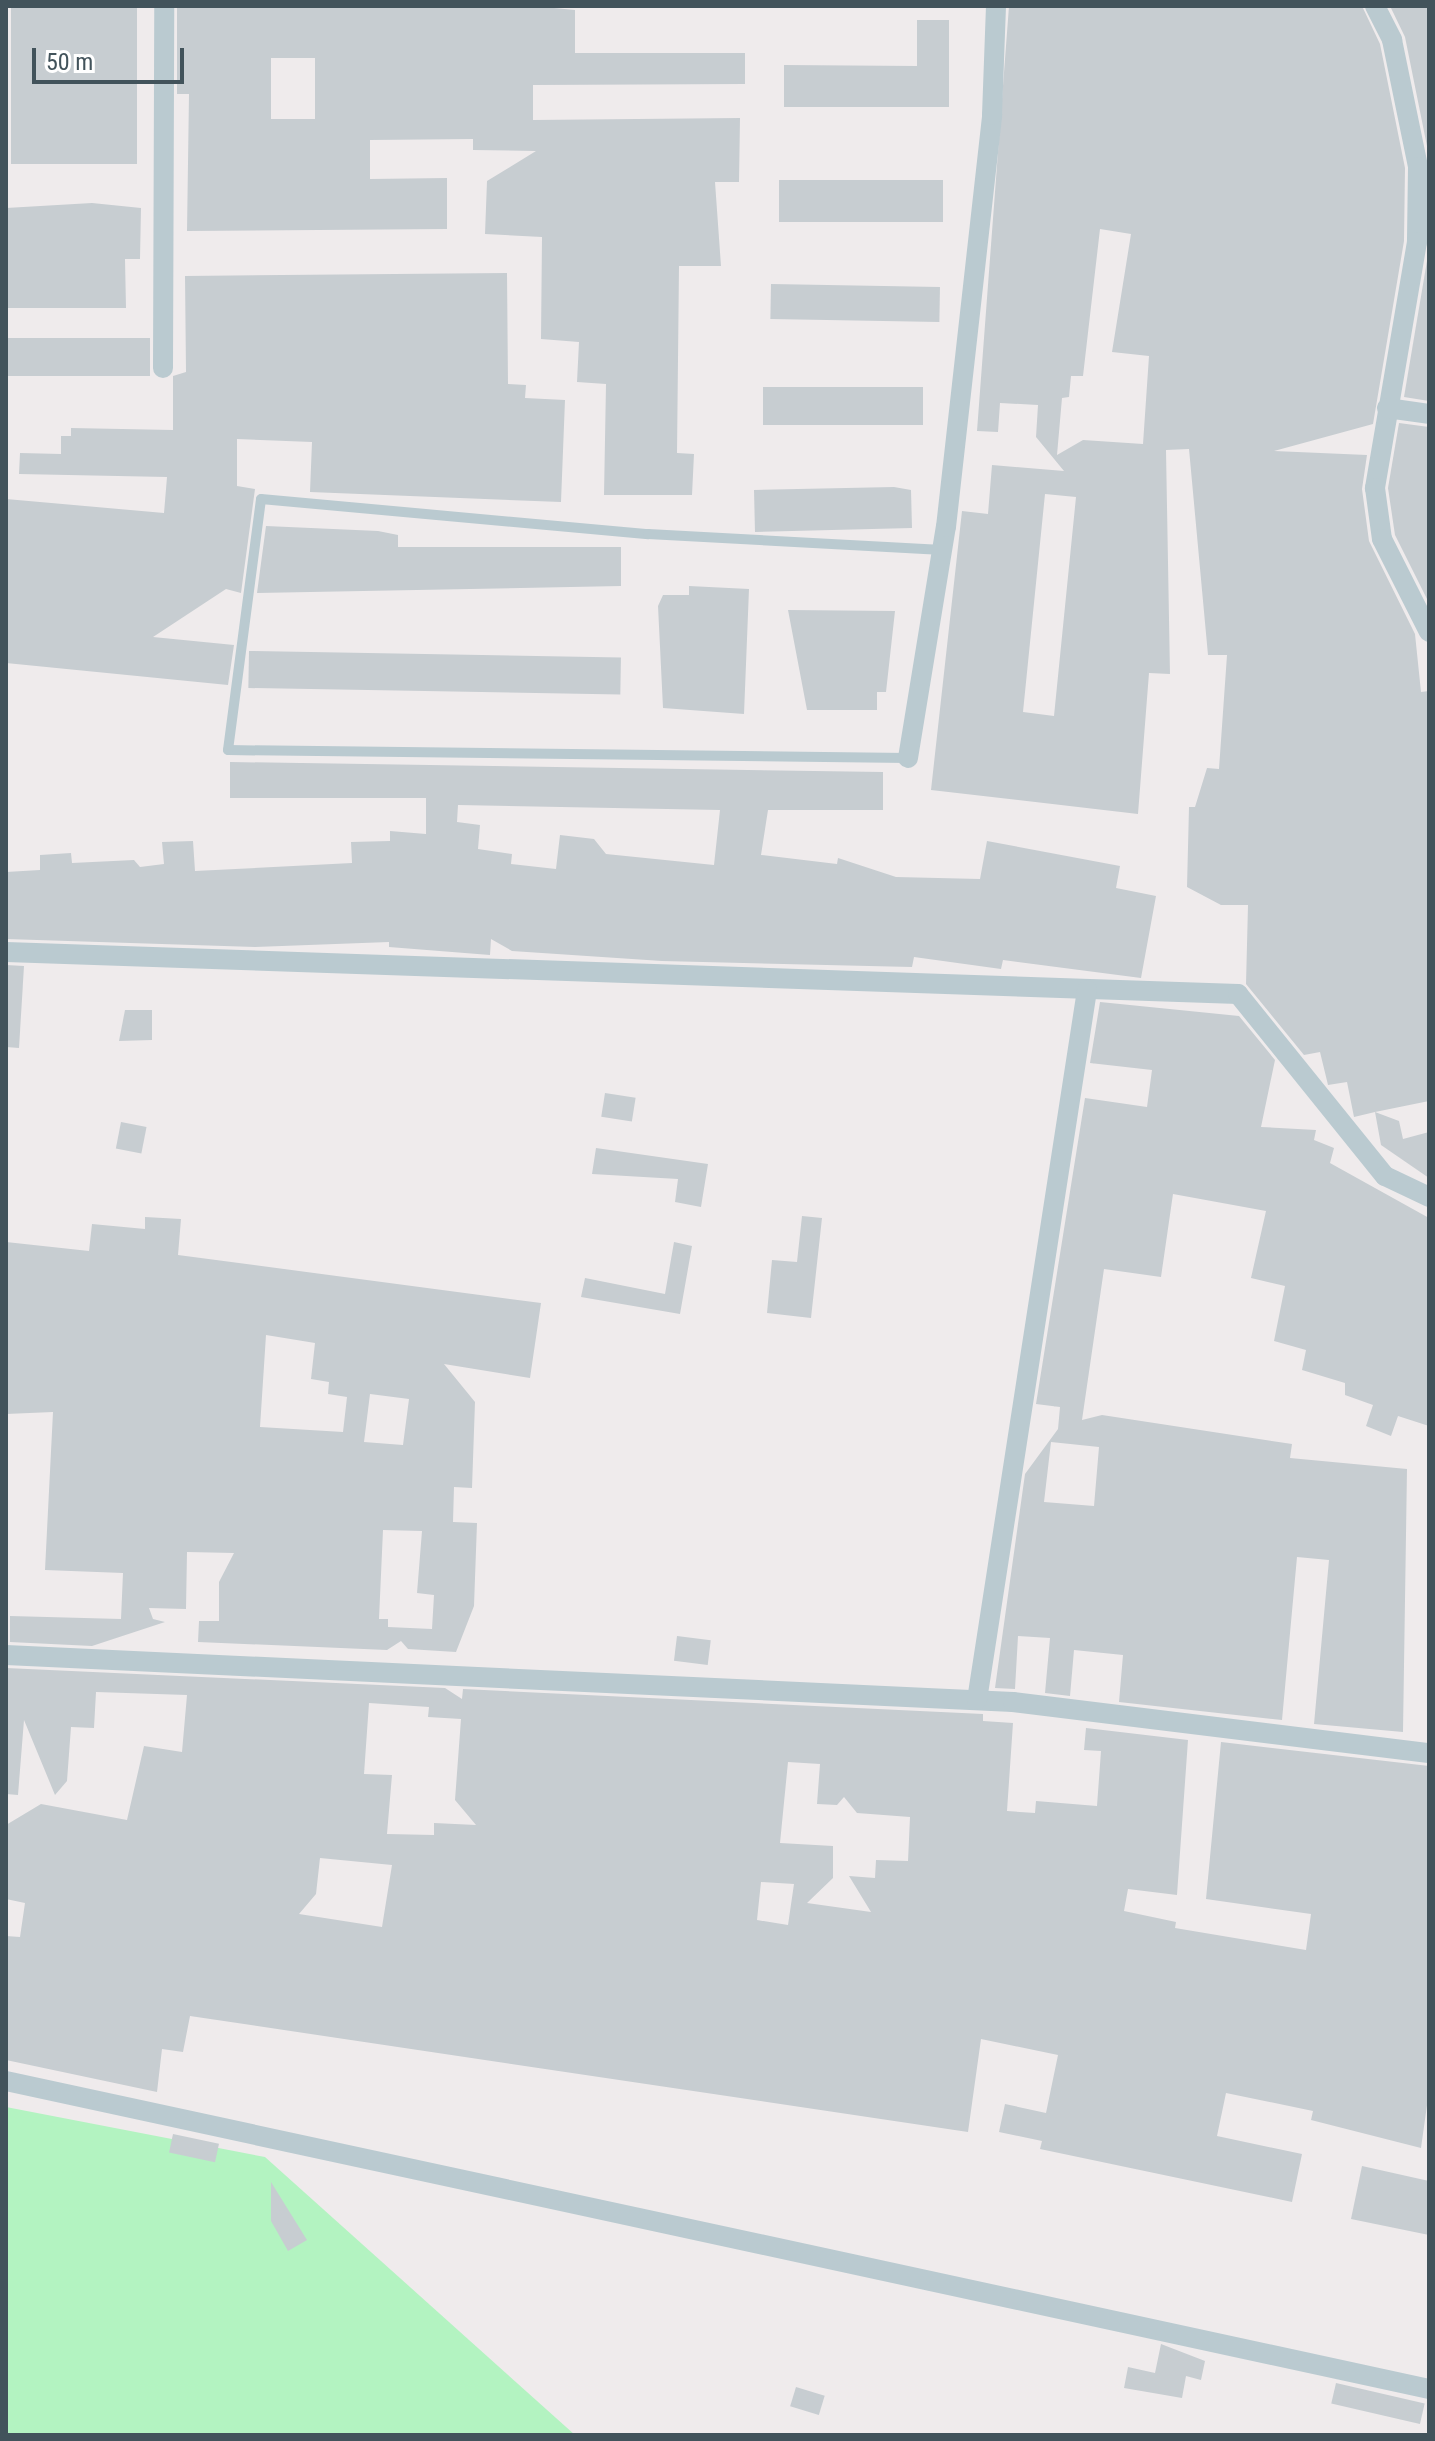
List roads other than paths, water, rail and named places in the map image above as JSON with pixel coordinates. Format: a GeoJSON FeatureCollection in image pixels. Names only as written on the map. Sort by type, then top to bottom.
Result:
{"type":"FeatureCollection","features":[{"type":"Feature","properties":{"kind":"street"},"geometry":{"type":"LineString","coordinates":[[163,368],[164,6]]}},
{"type":"Feature","properties":{"kind":"street"},"geometry":{"type":"LineString","coordinates":[[908,758],[943,550],[992,115],[996,6]]}},
{"type":"Feature","properties":{"kind":"street"},"geometry":{"type":"LineString","coordinates":[[1375,6],[1392,40],[1418,167],[1417,242],[1375,488],[1382,539],[1429,632]]}},
{"type":"Feature","properties":{"kind":"street"},"geometry":{"type":"LineString","coordinates":[[1387,408],[1429,414]]}},
{"type":"Feature","properties":{"kind":"street"},"geometry":{"type":"LineString","coordinates":[[6,952],[1238,994],[1385,1176],[1429,1197]]}},
{"type":"Feature","properties":{"kind":"street"},"geometry":{"type":"LineString","coordinates":[[977,1700],[1086,990]]}},
{"type":"Feature","properties":{"kind":"street"},"geometry":{"type":"LineString","coordinates":[[6,1655],[977,1700],[1429,1753]]}},
{"type":"Feature","properties":{"kind":"street"},"geometry":{"type":"LineString","coordinates":[[6,2081],[1429,2389]]}},
{"type":"Feature","properties":{"kind":"lane"},"geometry":{"type":"LineString","coordinates":[[908,758],[228,750],[261,499],[648,534],[943,550]]}}]}
